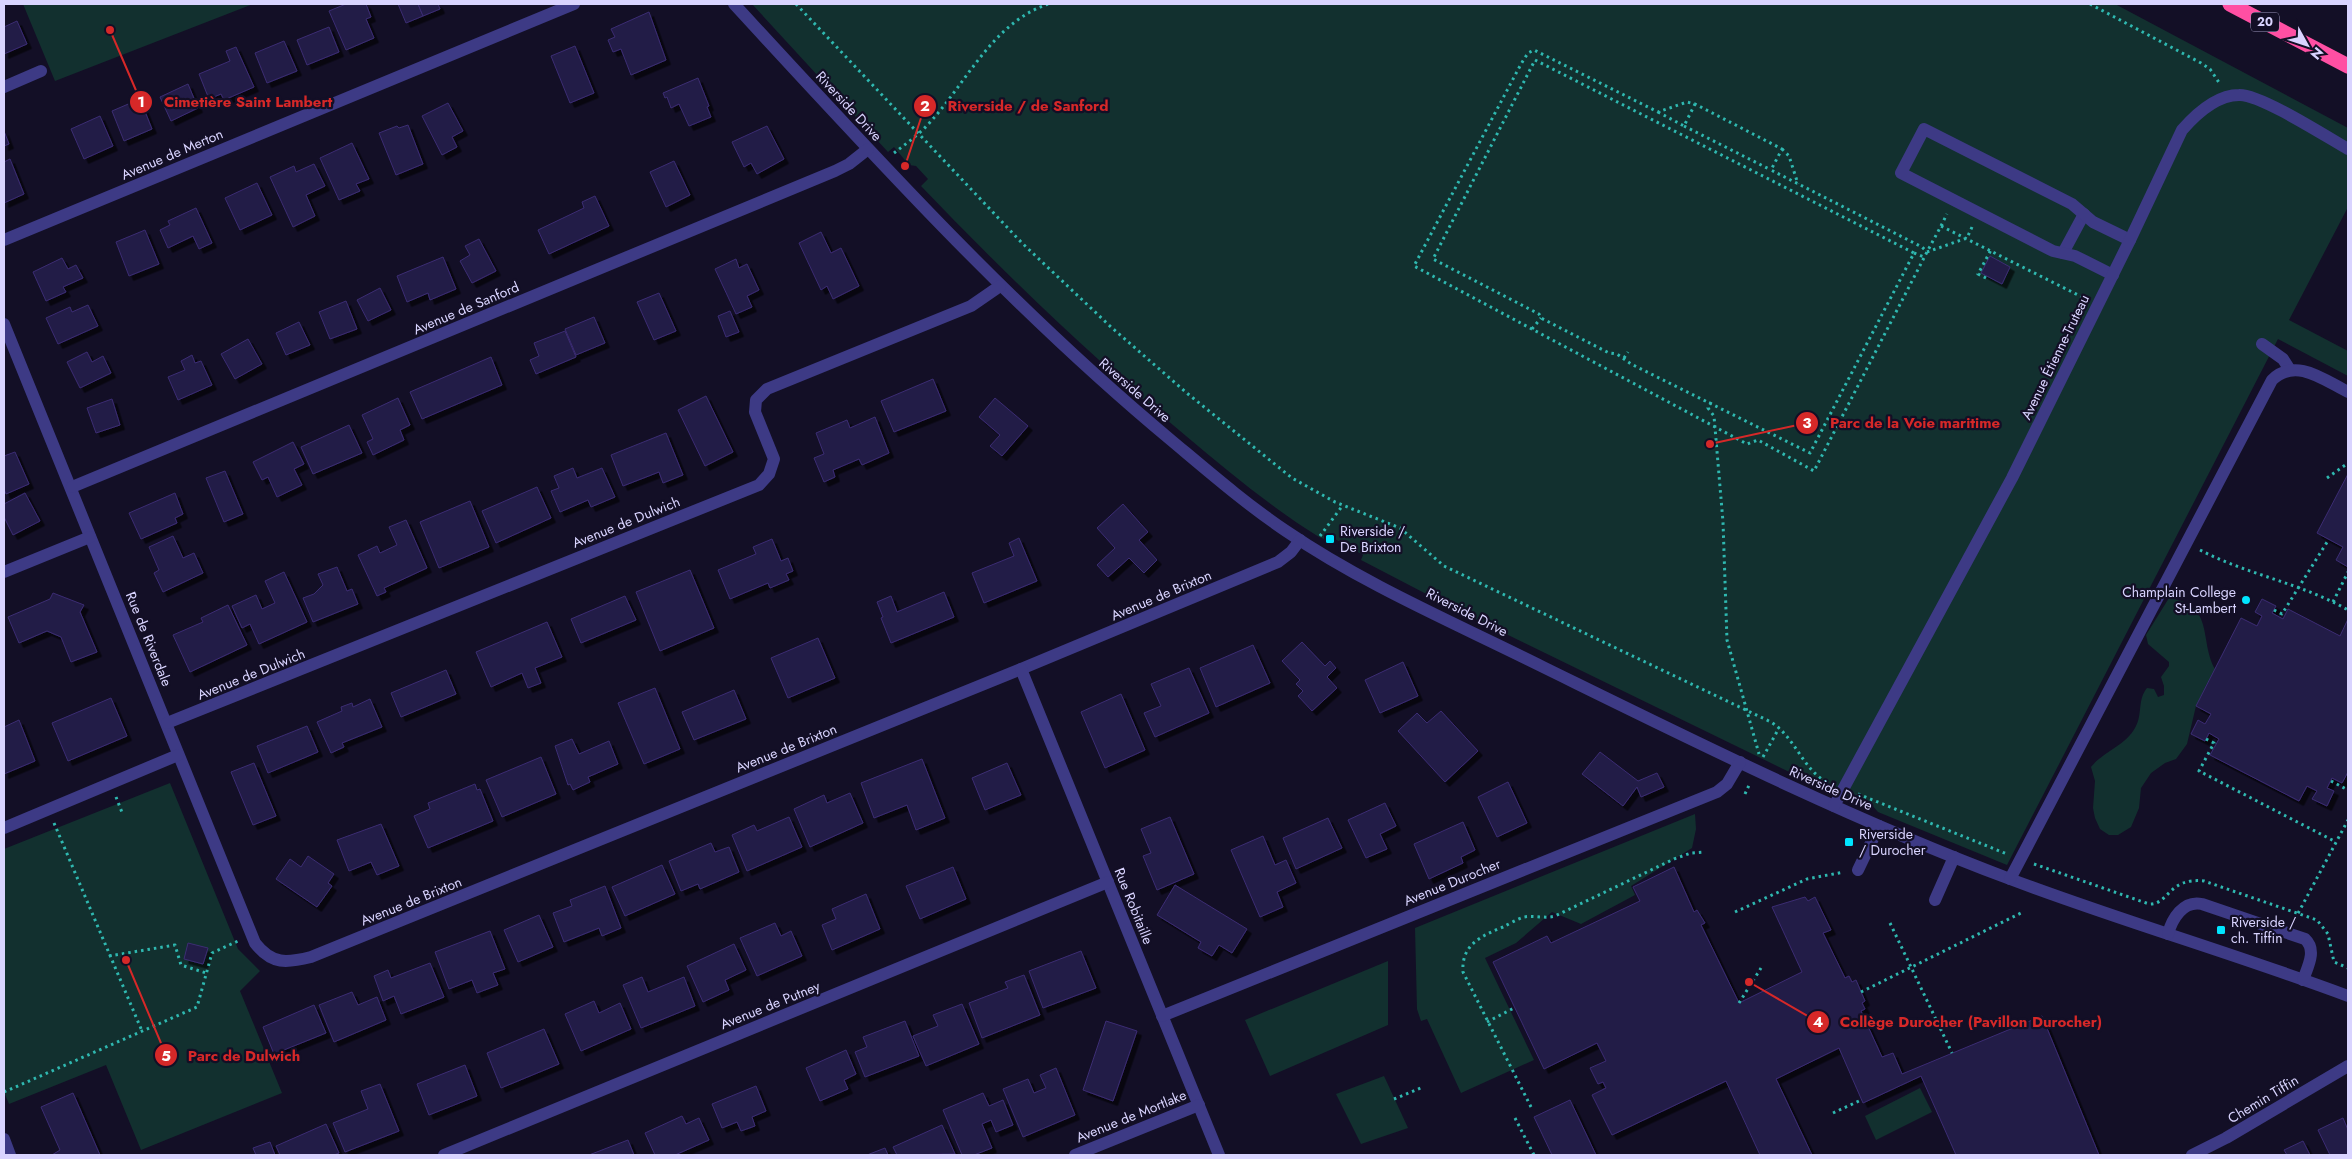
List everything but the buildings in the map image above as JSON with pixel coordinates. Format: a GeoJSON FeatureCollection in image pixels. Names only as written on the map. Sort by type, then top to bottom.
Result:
{"type":"FeatureCollection","features":[{"type":"Feature","properties":{"kind":"highway","name":"20"},"geometry":{"type":"LineString","coordinates":[[2230,4],[2348,66]]}},
{"type":"Feature","properties":{"kind":"street","name":"Avenue de Merton"},"geometry":{"type":"LineString","coordinates":[[4,240],[574,4]]}},
{"type":"Feature","properties":{"kind":"street","name":"Riverside Drive"},"geometry":{"type":"LineString","coordinates":[[734,4],[868,149],[1000,286],[1071,354],[1146,420],[1253,507],[1300,540],[1350,570],[1445,618],[1740,762],[1879,826],[2010,879],[2348,996]]}},
{"type":"Feature","properties":{"kind":"street"},"geometry":{"type":"LineString","coordinates":[[4,87],[41,72]]}},
{"type":"Feature","properties":{"kind":"street","name":"Avenue Étienne-Truteau"},"geometry":{"type":"LineString","coordinates":[[1834,806],[2012,478],[2130,240],[2177,138],[2188,123],[2218,101],[2239,95],[2250,96],[2348,149]]}},
{"type":"Feature","properties":{"kind":"street"},"geometry":{"type":"LineString","coordinates":[[2112,275],[2075,256],[2053,251],[1901,173],[1924,128],[2072,204],[2093,222],[2130,240]]}},
{"type":"Feature","properties":{"kind":"street","name":"Avenue de Sanford"},"geometry":{"type":"LineString","coordinates":[[72,488],[835,171],[849,164],[868,149]]}},
{"type":"Feature","properties":{"kind":"street"},"geometry":{"type":"LineString","coordinates":[[2063,253],[2084,214]]}},
{"type":"Feature","properties":{"kind":"street","name":"Avenue de Dulwich"},"geometry":{"type":"LineString","coordinates":[[167,723],[758,485],[769,474],[774,459],[755,412],[756,400],[768,389],[971,306],[1000,286]]}},
{"type":"Feature","properties":{"kind":"street","name":"Rue de Riverdale"},"geometry":{"type":"LineString","coordinates":[[5,330],[72,488],[90,537],[255,944],[262,953],[273,959]]}},
{"type":"Feature","properties":{"kind":"street"},"geometry":{"type":"LineString","coordinates":[[2262,344],[2283,359],[2290,370]]}},
{"type":"Feature","properties":{"kind":"street"},"geometry":{"type":"LineString","coordinates":[[2010,879],[2269,385],[2276,376],[2290,370],[2304,370],[2348,392]]}},
{"type":"Feature","properties":{"kind":"street"},"geometry":{"type":"LineString","coordinates":[[4,572],[90,537]]}},
{"type":"Feature","properties":{"kind":"street","name":"Avenue de Brixton"},"geometry":{"type":"LineString","coordinates":[[273,959],[291,962],[312,957],[1021,669],[1278,562],[1291,552],[1300,540]]}},
{"type":"Feature","properties":{"kind":"street","name":"Rue Robitaille"},"geometry":{"type":"LineString","coordinates":[[1021,669],[1219,1155]]}},
{"type":"Feature","properties":{"kind":"street"},"geometry":{"type":"LineString","coordinates":[[4,828],[178,756]]}},
{"type":"Feature","properties":{"kind":"street","name":"Avenue Durocher"},"geometry":{"type":"LineString","coordinates":[[1162,1016],[1717,792],[1727,784],[1740,762]]}},
{"type":"Feature","properties":{"kind":"street"},"geometry":{"type":"LineString","coordinates":[[1858,870],[1879,826]]}},
{"type":"Feature","properties":{"kind":"street"},"geometry":{"type":"LineString","coordinates":[[1935,900],[1954,857]]}},
{"type":"Feature","properties":{"kind":"street","name":"Avenue de Putney"},"geometry":{"type":"LineString","coordinates":[[444,1155],[1108,882]]}},
{"type":"Feature","properties":{"kind":"street"},"geometry":{"type":"LineString","coordinates":[[2168,934],[2176,916],[2187,905],[2202,904],[2304,939],[2310,944],[2312,952],[2303,980]]}},
{"type":"Feature","properties":{"kind":"street","name":"Chemin Tiffin"},"geometry":{"type":"LineString","coordinates":[[2192,1155],[2226,1138],[2348,1066]]}},
{"type":"Feature","properties":{"kind":"street","name":"Avenue de Mortlake"},"geometry":{"type":"LineString","coordinates":[[1075,1155],[1199,1105]]}},
{"type":"Feature","properties":{"kind":"street"},"geometry":{"type":"LineString","coordinates":[[4,1139],[10,1155]]}},
{"type":"Feature","properties":{"kind":"path","name":"Riverside Drive"},"geometry":{"type":"LineString","coordinates":[[796,4],[1030,254],[1226,427],[1292,478],[1343,505],[1400,528],[1444,566],[1748,711],[1779,728],[1786,733],[1808,767],[1826,782]]}},
{"type":"Feature","properties":{"kind":"path"},"geometry":{"type":"LineString","coordinates":[[894,153],[931,121],[966,73],[998,38],[1019,20],[1048,4]]}},
{"type":"Feature","properties":{"kind":"path"},"geometry":{"type":"LineString","coordinates":[[2090,4],[2201,63],[2212,73]]}},
{"type":"Feature","properties":{"kind":"path"},"geometry":{"type":"LineString","coordinates":[[1927,252],[1922,247],[1728,147],[1534,50],[1528,53],[1414,266],[1747,444],[1758,440],[1814,470],[1941,226],[2088,300]]}},
{"type":"Feature","properties":{"kind":"path"},"geometry":{"type":"LineString","coordinates":[[1914,253],[1810,453],[1711,402],[1700,399],[1631,364],[1624,358],[1609,353],[1433,259],[1535,60],[1924,257]]}},
{"type":"Feature","properties":{"kind":"path"},"geometry":{"type":"LineString","coordinates":[[1658,112],[1688,102],[1695,104],[1782,150],[1789,156],[1798,184]]}},
{"type":"Feature","properties":{"kind":"path"},"geometry":{"type":"LineString","coordinates":[[1684,126],[1695,104]]}},
{"type":"Feature","properties":{"kind":"path"},"geometry":{"type":"LineString","coordinates":[[1724,156],[1728,147]]}},
{"type":"Feature","properties":{"kind":"path"},"geometry":{"type":"LineString","coordinates":[[1771,170],[1782,150]]}},
{"type":"Feature","properties":{"kind":"path"},"geometry":{"type":"LineString","coordinates":[[1927,252],[1966,238]]}},
{"type":"Feature","properties":{"kind":"path"},"geometry":{"type":"LineString","coordinates":[[1986,278],[1978,274],[1991,250]]}},
{"type":"Feature","properties":{"kind":"path"},"geometry":{"type":"LineString","coordinates":[[1532,329],[1541,318]]}},
{"type":"Feature","properties":{"kind":"path"},"geometry":{"type":"LineString","coordinates":[[1624,358],[1628,352]]}},
{"type":"Feature","properties":{"kind":"path"},"geometry":{"type":"LineString","coordinates":[[1711,402],[1708,408],[1714,416],[1723,522],[1727,640],[1748,711],[1758,754],[1763,757],[1779,728]]}},
{"type":"Feature","properties":{"kind":"path"},"geometry":{"type":"LineString","coordinates":[[2327,478],[2348,463]]}},
{"type":"Feature","properties":{"kind":"path"},"geometry":{"type":"LineString","coordinates":[[1319,537],[1343,505]]}},
{"type":"Feature","properties":{"kind":"path"},"geometry":{"type":"LineString","coordinates":[[2274,610],[2282,614],[2329,539]]}},
{"type":"Feature","properties":{"kind":"path"},"geometry":{"type":"LineString","coordinates":[[2195,547],[2232,566],[2298,586],[2348,610]]}},
{"type":"Feature","properties":{"kind":"path"},"geometry":{"type":"LineString","coordinates":[[2333,602],[2348,572]]}},
{"type":"Feature","properties":{"kind":"path"},"geometry":{"type":"LineString","coordinates":[[2206,739],[2214,743],[2199,770],[2336,842]]}},
{"type":"Feature","properties":{"kind":"path"},"geometry":{"type":"LineString","coordinates":[[2331,781],[2348,790]]}},
{"type":"Feature","properties":{"kind":"path"},"geometry":{"type":"LineString","coordinates":[[115,797],[123,815]]}},
{"type":"Feature","properties":{"kind":"path","name":"Riverside Drive"},"geometry":{"type":"LineString","coordinates":[[1868,798],[2011,856]]}},
{"type":"Feature","properties":{"kind":"path"},"geometry":{"type":"LineString","coordinates":[[2295,920],[2348,820]]}},
{"type":"Feature","properties":{"kind":"path"},"geometry":{"type":"LineString","coordinates":[[53,822],[142,1031]]}},
{"type":"Feature","properties":{"kind":"path"},"geometry":{"type":"LineString","coordinates":[[1531,1107],[1463,972],[1462,961],[1478,938],[1523,917],[1548,918],[1555,916],[1674,859],[1691,853],[1704,852]]}},
{"type":"Feature","properties":{"kind":"path"},"geometry":{"type":"LineString","coordinates":[[2027,862],[2149,904]]}},
{"type":"Feature","properties":{"kind":"path"},"geometry":{"type":"LineString","coordinates":[[1735,912],[1807,879],[1858,870]]}},
{"type":"Feature","properties":{"kind":"path"},"geometry":{"type":"LineString","coordinates":[[2286,909],[2312,918],[2323,926],[2330,938],[2334,962]]}},
{"type":"Feature","properties":{"kind":"path"},"geometry":{"type":"LineString","coordinates":[[1861,992],[2022,913]]}},
{"type":"Feature","properties":{"kind":"path"},"geometry":{"type":"LineString","coordinates":[[1890,923],[1952,1053]]}},
{"type":"Feature","properties":{"kind":"path"},"geometry":{"type":"LineString","coordinates":[[4,1092],[197,1008],[212,953],[237,942]]}},
{"type":"Feature","properties":{"kind":"path"},"geometry":{"type":"LineString","coordinates":[[109,956],[175,945],[181,964],[207,973]]}},
{"type":"Feature","properties":{"kind":"path"},"geometry":{"type":"LineString","coordinates":[[2329,963],[2334,962],[2348,968]]}},
{"type":"Feature","properties":{"kind":"path"},"geometry":{"type":"LineString","coordinates":[[1739,1003],[1761,968]]}},
{"type":"Feature","properties":{"kind":"path"},"geometry":{"type":"LineString","coordinates":[[1487,1022],[1514,1008]]}},
{"type":"Feature","properties":{"kind":"path"},"geometry":{"type":"LineString","coordinates":[[1394,1099],[1423,1087]]}},
{"type":"Feature","properties":{"kind":"path"},"geometry":{"type":"LineString","coordinates":[[1833,1113],[1861,1100]]}},
{"type":"Feature","properties":{"kind":"path"},"geometry":{"type":"LineString","coordinates":[[1515,1118],[1534,1155]]}},
{"type":"Feature","properties":{"kind":"green space"},"geometry":{"type":"Polygon","coordinates":[[[23,4],[253,4],[55,81],[23,4]]]}},
{"type":"Feature","properties":{"kind":"green space"},"geometry":{"type":"Polygon","coordinates":[[[752,4],[2115,4],[2348,128],[2348,207],[2289,320],[2348,351],[2348,376],[2278,339],[2007,865],[1878,812],[1871,804],[1812,783],[1459,611],[1361,560],[1363,555],[1328,535],[1324,539],[1319,537],[1284,514],[1186,436],[1050,315],[921,186],[928,179],[916,166],[909,165],[894,147],[888,152],[752,4]]]}},
{"type":"Feature","properties":{"kind":"green space"},"geometry":{"type":"Polygon","coordinates":[[[2169,598],[2184,602],[2200,616],[2210,658],[2215,669],[2196,706],[2187,744],[2176,759],[2165,763],[2151,773],[2141,788],[2139,808],[2131,827],[2118,835],[2109,835],[2100,829],[2095,818],[2093,808],[2095,781],[2091,767],[2131,734],[2139,718],[2142,697],[2147,688],[2154,689],[2158,697],[2164,695],[2161,677],[2169,666],[2169,662],[2148,644],[2146,635],[2169,598]]]}},
{"type":"Feature","properties":{"kind":"green space"},"geometry":{"type":"Polygon","coordinates":[[[170,783],[238,949],[260,971],[240,991],[282,1093],[141,1150],[106,1065],[9,1104],[4,1092],[4,849],[170,783]]]}},
{"type":"Feature","properties":{"kind":"green space"},"geometry":{"type":"Polygon","coordinates":[[[1695,814],[1696,829],[1692,848],[1631,886],[1635,895],[1581,924],[1552,912],[1516,943],[1485,958],[1534,1060],[1461,1093],[1427,1019],[1421,1021],[1417,1009],[1415,928],[1695,814]]]}},
{"type":"Feature","properties":{"kind":"green space"},"geometry":{"type":"Polygon","coordinates":[[[1388,961],[1388,1025],[1270,1076],[1245,1020],[1388,961]]]}},
{"type":"Feature","properties":{"kind":"green space"},"geometry":{"type":"Polygon","coordinates":[[[1384,1076],[1408,1128],[1361,1144],[1336,1094],[1384,1076]]]}},
{"type":"Feature","properties":{"kind":"green space"},"geometry":{"type":"Polygon","coordinates":[[[1920,1088],[1932,1112],[1876,1140],[1865,1116],[1920,1088]]]}},
{"type":"Feature","properties":{"kind":"place","name":"Cimetière Saint Lambert"},"geometry":{"type":"Point","coordinates":[110,30]}},
{"type":"Feature","properties":{"kind":"place","name":"Riverside / de Sanford"},"geometry":{"type":"Point","coordinates":[905,166]}},
{"type":"Feature","properties":{"kind":"place","name":"Parc de la Voie maritime"},"geometry":{"type":"Point","coordinates":[1710,444]}},
{"type":"Feature","properties":{"kind":"place","name":"Riverside / De Brixton"},"geometry":{"type":"Point","coordinates":[1330,539]}},
{"type":"Feature","properties":{"kind":"place","name":"Champlain College St-Lambert"},"geometry":{"type":"Point","coordinates":[2246,600]}},
{"type":"Feature","properties":{"kind":"place","name":"Riverside / Durocher"},"geometry":{"type":"Point","coordinates":[1849,842]}},
{"type":"Feature","properties":{"kind":"place","name":"Riverside / ch. Tiffin"},"geometry":{"type":"Point","coordinates":[2221,930]}},
{"type":"Feature","properties":{"kind":"place","name":"Parc de Dulwich"},"geometry":{"type":"Point","coordinates":[126,960]}},
{"type":"Feature","properties":{"kind":"place","name":"Collège Durocher (Pavillon Durocher)"},"geometry":{"type":"Point","coordinates":[1749,982]}}]}
